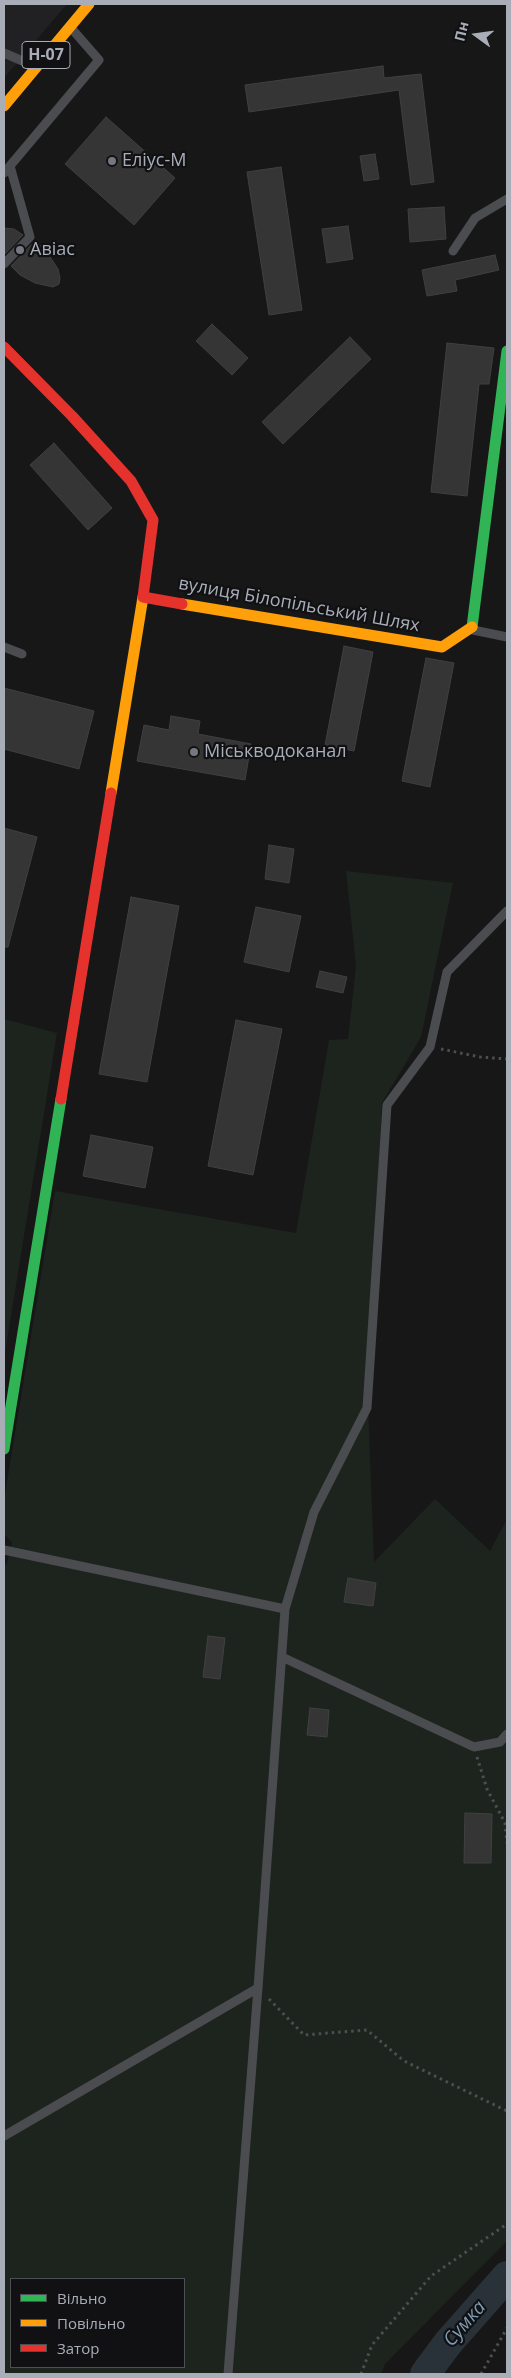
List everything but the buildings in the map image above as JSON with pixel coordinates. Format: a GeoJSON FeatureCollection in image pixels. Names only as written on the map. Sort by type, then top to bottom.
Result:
{"type":"FeatureCollection","features":[{"type":"Feature","properties":{"kind":"street","name":"Н-07"},"geometry":{"type":"LineString","coordinates":[[4,106],[89,4]]}},
{"type":"Feature","properties":{"kind":"street"},"geometry":{"type":"LineString","coordinates":[[4,347],[72,416],[131,481],[154,520],[143,597],[15,1361],[4,1449]]}},
{"type":"Feature","properties":{"kind":"street"},"geometry":{"type":"LineString","coordinates":[[472,629],[507,352]]}},
{"type":"Feature","properties":{"kind":"street","name":"вулиця Білопільський Шлях"},"geometry":{"type":"LineString","coordinates":[[143,597],[442,647],[472,629]]}},
{"type":"Feature","properties":{"kind":"lane"},"geometry":{"type":"LineString","coordinates":[[4,173],[99,60],[70,26]]}},
{"type":"Feature","properties":{"kind":"lane"},"geometry":{"type":"LineString","coordinates":[[4,53],[36,67]]}},
{"type":"Feature","properties":{"kind":"lane"},"geometry":{"type":"LineString","coordinates":[[4,264],[30,237],[10,166]]}},
{"type":"Feature","properties":{"kind":"lane"},"geometry":{"type":"LineString","coordinates":[[453,250],[475,218],[507,199]]}},
{"type":"Feature","properties":{"kind":"lane"},"geometry":{"type":"LineString","coordinates":[[472,629],[507,637]]}},
{"type":"Feature","properties":{"kind":"lane"},"geometry":{"type":"LineString","coordinates":[[4,647],[22,654]]}},
{"type":"Feature","properties":{"kind":"lane"},"geometry":{"type":"LineString","coordinates":[[228,2374],[285,1609],[314,1512],[367,1408],[387,1105],[430,1047],[446,972],[507,911]]}},
{"type":"Feature","properties":{"kind":"lane"},"geometry":{"type":"LineString","coordinates":[[4,1550],[285,1609]]}},
{"type":"Feature","properties":{"kind":"lane"},"geometry":{"type":"LineString","coordinates":[[282,1657],[474,1747],[500,1742],[507,1734]]}},
{"type":"Feature","properties":{"kind":"lane"},"geometry":{"type":"LineString","coordinates":[[4,2136],[258,1988]]}},
{"type":"Feature","properties":{"kind":"path"},"geometry":{"type":"LineString","coordinates":[[430,1047],[480,1057],[507,1059]]}},
{"type":"Feature","properties":{"kind":"path"},"geometry":{"type":"LineString","coordinates":[[474,1747],[487,1789],[505,1823],[507,1843]]}},
{"type":"Feature","properties":{"kind":"path"},"geometry":{"type":"LineString","coordinates":[[258,1988],[304,2035],[367,2030],[404,2061],[507,2112]]}},
{"type":"Feature","properties":{"kind":"path"},"geometry":{"type":"LineString","coordinates":[[361,2374],[372,2344],[431,2276],[507,2224]]}},
{"type":"Feature","properties":{"kind":"path"},"geometry":{"type":"LineString","coordinates":[[482,2374],[507,2328]]}},
{"type":"Feature","properties":{"kind":"path"},"geometry":{"type":"LineString","coordinates":[[502,2338],[507,2341]]}},
{"type":"Feature","properties":{"kind":"shaded area"},"geometry":{"type":"Polygon","coordinates":[[[4,4],[67,4],[4,78],[4,4]]]}},
{"type":"Feature","properties":{"kind":"shaded area"},"geometry":{"type":"Polygon","coordinates":[[[346,871],[453,883],[421,1037],[382,1103],[368,1406],[374,1562],[435,1499],[490,1551],[507,1519],[507,2241],[385,2364],[381,2374],[4,2374],[4,1566],[7,1564],[12,1542],[4,1534],[4,1500],[55,1191],[296,1233],[329,1040],[348,1039],[356,966],[346,871]]]}},
{"type":"Feature","properties":{"kind":"shaded area"},"geometry":{"type":"Polygon","coordinates":[[[4,1019],[57,1033],[4,1359],[4,1019]]]}},
{"type":"Feature","properties":{"kind":"waterway","name":"Сумка"},"geometry":{"type":"LineString","coordinates":[[425,2374],[448,2343],[507,2276]]}},
{"type":"Feature","properties":{"kind":"traffic: fast"},"geometry":{"type":"LineString","coordinates":[[472,627],[507,351]]}},
{"type":"Feature","properties":{"kind":"traffic: fast"},"geometry":{"type":"LineString","coordinates":[[4,1449],[61,1099]]}},
{"type":"Feature","properties":{"kind":"traffic: slow"},"geometry":{"type":"LineString","coordinates":[[4,106],[89,4]]}},
{"type":"Feature","properties":{"kind":"traffic: slow"},"geometry":{"type":"LineString","coordinates":[[111,793],[143,597]]}},
{"type":"Feature","properties":{"kind":"traffic: slow"},"geometry":{"type":"LineString","coordinates":[[182,604],[442,647],[472,627]]}},
{"type":"Feature","properties":{"kind":"traffic: jam"},"geometry":{"type":"LineString","coordinates":[[4,347],[72,416],[131,481],[153,520],[143,597],[182,604]]}},
{"type":"Feature","properties":{"kind":"traffic: jam"},"geometry":{"type":"LineString","coordinates":[[61,1099],[111,793]]}},
{"type":"Feature","properties":{"kind":"place","name":"Еліус-М"},"geometry":{"type":"Point","coordinates":[112,161]}},
{"type":"Feature","properties":{"kind":"place","name":"Авіас"},"geometry":{"type":"Point","coordinates":[20,250]}},
{"type":"Feature","properties":{"kind":"place","name":"Міськводоканал"},"geometry":{"type":"Point","coordinates":[194,752]}}]}
